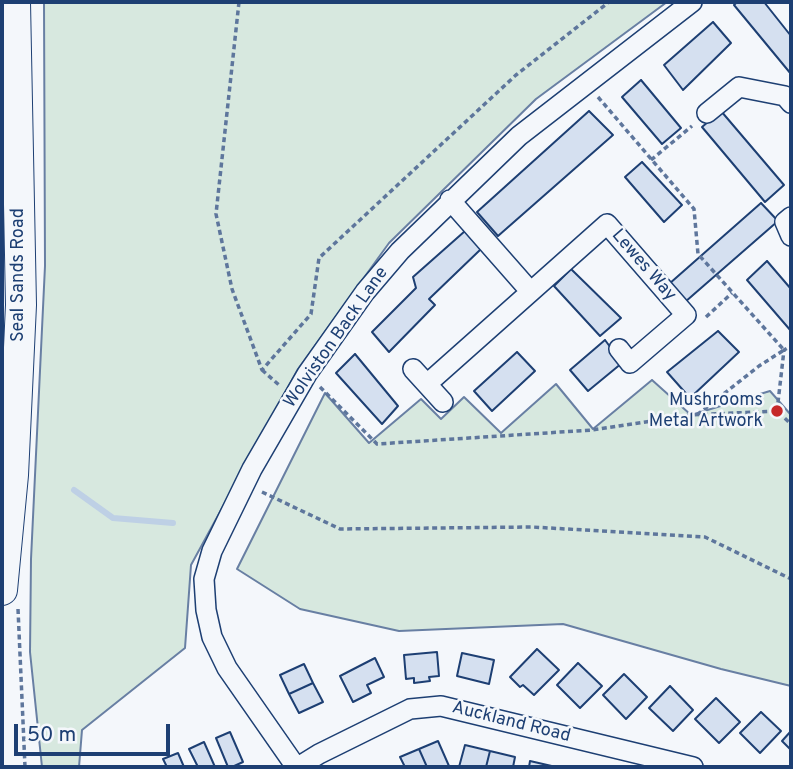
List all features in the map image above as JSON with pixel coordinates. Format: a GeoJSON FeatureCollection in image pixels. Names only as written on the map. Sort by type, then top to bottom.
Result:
{"type":"FeatureCollection","features":[{"type":"Feature","properties":{"kind":"main road","name":"Seal Sands Road"},"geometry":{"type":"LineString","coordinates":[[2,588],[13,475],[21,305],[15,2]]}},
{"type":"Feature","properties":{"kind":"street","name":"Wolviston Back Lane"},"geometry":{"type":"LineString","coordinates":[[297,767],[227,668],[212,637],[206,610],[204,579],[212,551],[245,483],[307,374],[365,292],[400,251],[519,136],[585,82],[692,2]]}},
{"type":"Feature","properties":{"kind":"street"},"geometry":{"type":"LineString","coordinates":[[707,113],[739,87],[789,97]]}},
{"type":"Feature","properties":{"kind":"street"},"geometry":{"type":"LineString","coordinates":[[450,200],[530,291]]}},
{"type":"Feature","properties":{"kind":"street"},"geometry":{"type":"LineString","coordinates":[[791,217],[785,222],[791,236]]}},
{"type":"Feature","properties":{"kind":"street","name":"Lewes Way"},"geometry":{"type":"LineString","coordinates":[[427,384],[607,224],[686,315],[630,363],[619,349]]}},
{"type":"Feature","properties":{"kind":"street"},"geometry":{"type":"LineString","coordinates":[[413,369],[443,402]]}},
{"type":"Feature","properties":{"kind":"street","name":"Auckland Road"},"geometry":{"type":"LineString","coordinates":[[297,767],[410,709],[441,706],[651,762],[693,767]]}},
{"type":"Feature","properties":{"kind":"path"},"geometry":{"type":"LineString","coordinates":[[239,2],[216,214],[232,289],[262,370],[311,314],[319,258],[516,75],[609,2]]}},
{"type":"Feature","properties":{"kind":"path"},"geometry":{"type":"LineString","coordinates":[[585,82],[694,209],[698,254],[784,350],[777,411]]}},
{"type":"Feature","properties":{"kind":"path"},"geometry":{"type":"LineString","coordinates":[[651,160],[707,113]]}},
{"type":"Feature","properties":{"kind":"path"},"geometry":{"type":"LineString","coordinates":[[686,315],[702,321],[732,293]]}},
{"type":"Feature","properties":{"kind":"path"},"geometry":{"type":"LineString","coordinates":[[697,415],[759,366],[791,346]]}},
{"type":"Feature","properties":{"kind":"path"},"geometry":{"type":"LineString","coordinates":[[307,374],[377,444],[592,430],[697,415],[777,411],[791,424]]}},
{"type":"Feature","properties":{"kind":"path"},"geometry":{"type":"LineString","coordinates":[[245,483],[340,529],[532,527],[705,537],[791,579]]}},
{"type":"Feature","properties":{"kind":"path"},"geometry":{"type":"LineString","coordinates":[[2,588],[18,603],[25,767]]}},
{"type":"Feature","properties":{"kind":"shaded area"},"geometry":{"type":"Polygon","coordinates":[[[44,2],[667,2],[536,99],[389,243],[298,369],[191,565],[185,648],[82,730],[79,767],[42,767],[30,652],[31,559],[45,266],[44,2]]]}},
{"type":"Feature","properties":{"kind":"shaded area"},"geometry":{"type":"Polygon","coordinates":[[[652,380],[691,415],[770,391],[791,415],[791,686],[563,624],[399,631],[300,609],[237,569],[325,393],[369,443],[421,399],[441,419],[464,397],[501,433],[556,384],[593,429],[652,380]]]}},
{"type":"Feature","properties":{"kind":"building"},"geometry":{"type":"Polygon","coordinates":[[[737,2],[764,2],[791,36],[791,74],[734,5],[737,2]]]}},
{"type":"Feature","properties":{"kind":"building"},"geometry":{"type":"Polygon","coordinates":[[[713,22],[731,43],[683,90],[664,65],[713,22]]]}},
{"type":"Feature","properties":{"kind":"building"},"geometry":{"type":"Polygon","coordinates":[[[641,80],[681,128],[662,144],[622,97],[641,80]]]}},
{"type":"Feature","properties":{"kind":"building"},"geometry":{"type":"Polygon","coordinates":[[[589,111],[613,135],[498,236],[477,212],[589,111]]]}},
{"type":"Feature","properties":{"kind":"building"},"geometry":{"type":"Polygon","coordinates":[[[721,111],[784,185],[765,202],[702,127],[721,111]]]}},
{"type":"Feature","properties":{"kind":"building"},"geometry":{"type":"Polygon","coordinates":[[[642,162],[682,205],[664,222],[625,177],[642,162]]]}},
{"type":"Feature","properties":{"kind":"building"},"geometry":{"type":"Polygon","coordinates":[[[761,203],[778,221],[685,302],[669,284],[761,203]]]}},
{"type":"Feature","properties":{"kind":"building"},"geometry":{"type":"Polygon","coordinates":[[[465,231],[481,249],[429,299],[435,305],[389,352],[372,332],[416,288],[413,277],[465,231]]]}},
{"type":"Feature","properties":{"kind":"building"},"geometry":{"type":"Polygon","coordinates":[[[767,261],[791,289],[791,331],[747,280],[767,261]]]}},
{"type":"Feature","properties":{"kind":"building"},"geometry":{"type":"Polygon","coordinates":[[[571,269],[621,318],[600,336],[554,286],[571,269]]]}},
{"type":"Feature","properties":{"kind":"building"},"geometry":{"type":"Polygon","coordinates":[[[718,331],[739,352],[690,398],[667,372],[718,331]]]}},
{"type":"Feature","properties":{"kind":"building"},"geometry":{"type":"Polygon","coordinates":[[[605,340],[622,363],[588,391],[570,370],[605,340]]]}},
{"type":"Feature","properties":{"kind":"building"},"geometry":{"type":"Polygon","coordinates":[[[517,352],[535,371],[492,411],[474,391],[517,352]]]}},
{"type":"Feature","properties":{"kind":"building"},"geometry":{"type":"Polygon","coordinates":[[[355,354],[398,406],[382,424],[336,373],[355,354]]]}},
{"type":"Feature","properties":{"kind":"building"},"geometry":{"type":"Polygon","coordinates":[[[537,649],[559,670],[534,695],[510,677],[537,649]]]}},
{"type":"Feature","properties":{"kind":"building"},"geometry":{"type":"Polygon","coordinates":[[[437,652],[439,676],[429,677],[430,681],[414,683],[414,678],[406,679],[404,655],[437,652]]]}},
{"type":"Feature","properties":{"kind":"building"},"geometry":{"type":"Polygon","coordinates":[[[462,653],[494,660],[489,684],[457,676],[462,653]]]}},
{"type":"Feature","properties":{"kind":"building"},"geometry":{"type":"Polygon","coordinates":[[[375,658],[384,677],[367,685],[371,693],[353,702],[340,676],[375,658]]]}},
{"type":"Feature","properties":{"kind":"building"},"geometry":{"type":"Polygon","coordinates":[[[578,663],[602,686],[580,708],[557,685],[578,663]]]}},
{"type":"Feature","properties":{"kind":"building"},"geometry":{"type":"Polygon","coordinates":[[[304,664],[313,683],[289,694],[280,675],[304,664]]]}},
{"type":"Feature","properties":{"kind":"building"},"geometry":{"type":"Polygon","coordinates":[[[624,674],[647,697],[626,719],[603,695],[624,674]]]}},
{"type":"Feature","properties":{"kind":"building"},"geometry":{"type":"Polygon","coordinates":[[[313,683],[323,702],[299,713],[289,694],[313,683]]]}},
{"type":"Feature","properties":{"kind":"building"},"geometry":{"type":"Polygon","coordinates":[[[670,686],[693,710],[673,731],[649,708],[670,686]]]}},
{"type":"Feature","properties":{"kind":"building"},"geometry":{"type":"Polygon","coordinates":[[[716,698],[740,722],[719,743],[695,719],[716,698]]]}},
{"type":"Feature","properties":{"kind":"building"},"geometry":{"type":"Polygon","coordinates":[[[761,712],[781,731],[760,753],[740,733],[761,712]]]}},
{"type":"Feature","properties":{"kind":"building"},"geometry":{"type":"Polygon","coordinates":[[[791,731],[791,750],[782,741],[791,731]]]}},
{"type":"Feature","properties":{"kind":"building"},"geometry":{"type":"Polygon","coordinates":[[[230,732],[243,762],[228,767],[216,738],[230,732]]]}},
{"type":"Feature","properties":{"kind":"building"},"geometry":{"type":"Polygon","coordinates":[[[438,741],[449,766],[427,767],[419,749],[438,741]]]}},
{"type":"Feature","properties":{"kind":"building"},"geometry":{"type":"Polygon","coordinates":[[[204,742],[215,767],[198,767],[189,749],[204,742]]]}},
{"type":"Feature","properties":{"kind":"building"},"geometry":{"type":"Polygon","coordinates":[[[465,745],[490,751],[486,767],[459,767],[465,745]]]}},
{"type":"Feature","properties":{"kind":"building"},"geometry":{"type":"Polygon","coordinates":[[[419,749],[427,767],[405,767],[400,757],[419,749]]]}},
{"type":"Feature","properties":{"kind":"building"},"geometry":{"type":"Polygon","coordinates":[[[490,751],[515,757],[513,767],[486,767],[490,751]]]}},
{"type":"Feature","properties":{"kind":"building"},"geometry":{"type":"Polygon","coordinates":[[[178,753],[184,767],[167,767],[163,759],[178,753]]]}},
{"type":"Feature","properties":{"kind":"building"},"geometry":{"type":"Polygon","coordinates":[[[530,761],[556,767],[529,767],[530,761]]]}},
{"type":"Feature","properties":{"kind":"waterway"},"geometry":{"type":"LineString","coordinates":[[74,490],[113,518],[173,523]]}},
{"type":"Feature","properties":{"kind":"place","name":"Mushrooms Metal Artwork"},"geometry":{"type":"Point","coordinates":[777,411]}}]}
